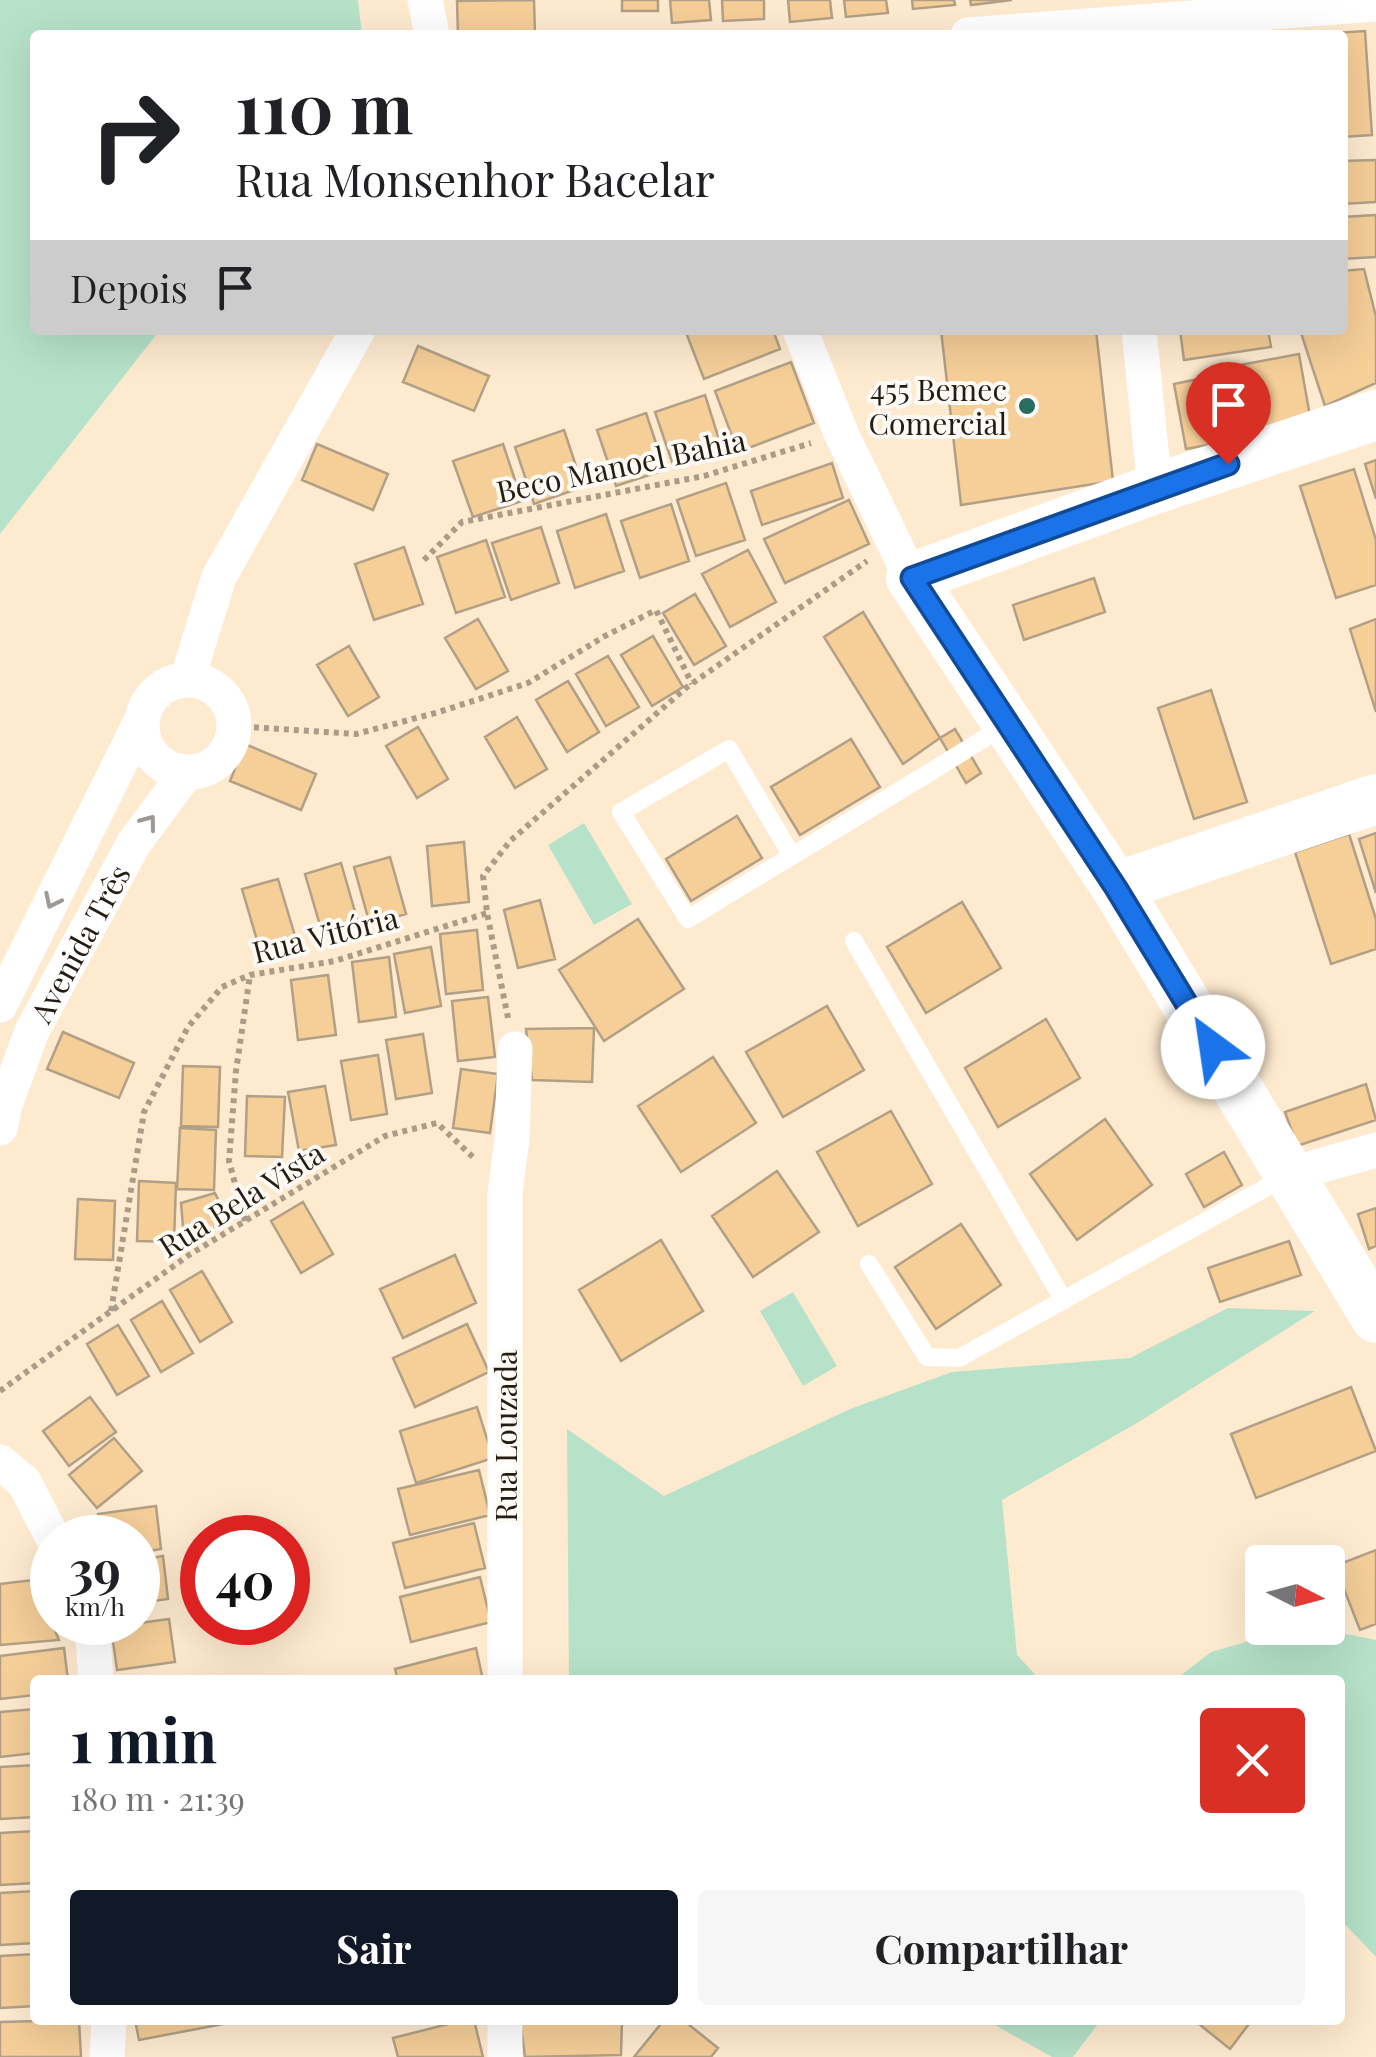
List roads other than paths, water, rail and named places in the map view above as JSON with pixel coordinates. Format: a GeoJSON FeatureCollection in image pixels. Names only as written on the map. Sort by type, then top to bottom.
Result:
{"type":"FeatureCollection","features":[{"type":"Feature","properties":{"kind":"street"},"geometry":{"type":"LineString","coordinates":[[425,0],[431,30]]}},
{"type":"Feature","properties":{"kind":"street"},"geometry":{"type":"LineString","coordinates":[[1108,29],[1376,4]]}},
{"type":"Feature","properties":{"kind":"street"},"geometry":{"type":"LineString","coordinates":[[187,680],[220,578],[355,335]]}},
{"type":"Feature","properties":{"kind":"street"},"geometry":{"type":"LineString","coordinates":[[802,335],[841,434],[902,561],[1116,888],[1376,1318]]}},
{"type":"Feature","properties":{"kind":"street"},"geometry":{"type":"LineString","coordinates":[[1140,335],[1155,489]]}},
{"type":"Feature","properties":{"kind":"street"},"geometry":{"type":"LineString","coordinates":[[902,561],[1155,489],[1376,415]]}},
{"type":"Feature","properties":{"kind":"street","name":"Avenida Três"},"geometry":{"type":"LineString","coordinates":[[0,1004],[142,719],[144,708],[170,683],[187,680],[214,688],[225,698],[234,726],[232,741],[225,754],[201,772],[186,773],[134,843],[32,1031],[0,1128]]}},
{"type":"Feature","properties":{"kind":"street"},"geometry":{"type":"LineString","coordinates":[[142,719],[147,750],[170,770],[186,773]]}},
{"type":"Feature","properties":{"kind":"street"},"geometry":{"type":"LineString","coordinates":[[1116,888],[1376,799]]}},
{"type":"Feature","properties":{"kind":"street","name":"Rua Louzada"},"geometry":{"type":"LineString","coordinates":[[505,1675],[505,1193],[512,1139],[514,1048]]}},
{"type":"Feature","properties":{"kind":"street"},"geometry":{"type":"LineString","coordinates":[[1291,1174],[1376,1150]]}},
{"type":"Feature","properties":{"kind":"street"},"geometry":{"type":"LineString","coordinates":[[0,1462],[24,1482],[42,1515]]}},
{"type":"Feature","properties":{"kind":"street"},"geometry":{"type":"LineString","coordinates":[[94,1645],[96,1675]]}},
{"type":"Feature","properties":{"kind":"street"},"geometry":{"type":"LineString","coordinates":[[107,2057],[108,2025]]}},
{"type":"Feature","properties":{"kind":"street"},"geometry":{"type":"LineString","coordinates":[[505,2025],[505,2057]]}},
{"type":"Feature","properties":{"kind":"lane"},"geometry":{"type":"LineString","coordinates":[[792,856],[729,748],[622,812],[688,919],[792,856],[1008,724]]}},
{"type":"Feature","properties":{"kind":"lane"},"geometry":{"type":"LineString","coordinates":[[854,941],[1064,1301]]}},
{"type":"Feature","properties":{"kind":"lane"},"geometry":{"type":"LineString","coordinates":[[868,1264],[928,1357],[959,1358],[1291,1174]]}},
{"type":"Feature","properties":{"kind":"place","name":"455 Bemec Comercial"},"geometry":{"type":"Point","coordinates":[1027,406]}}]}
